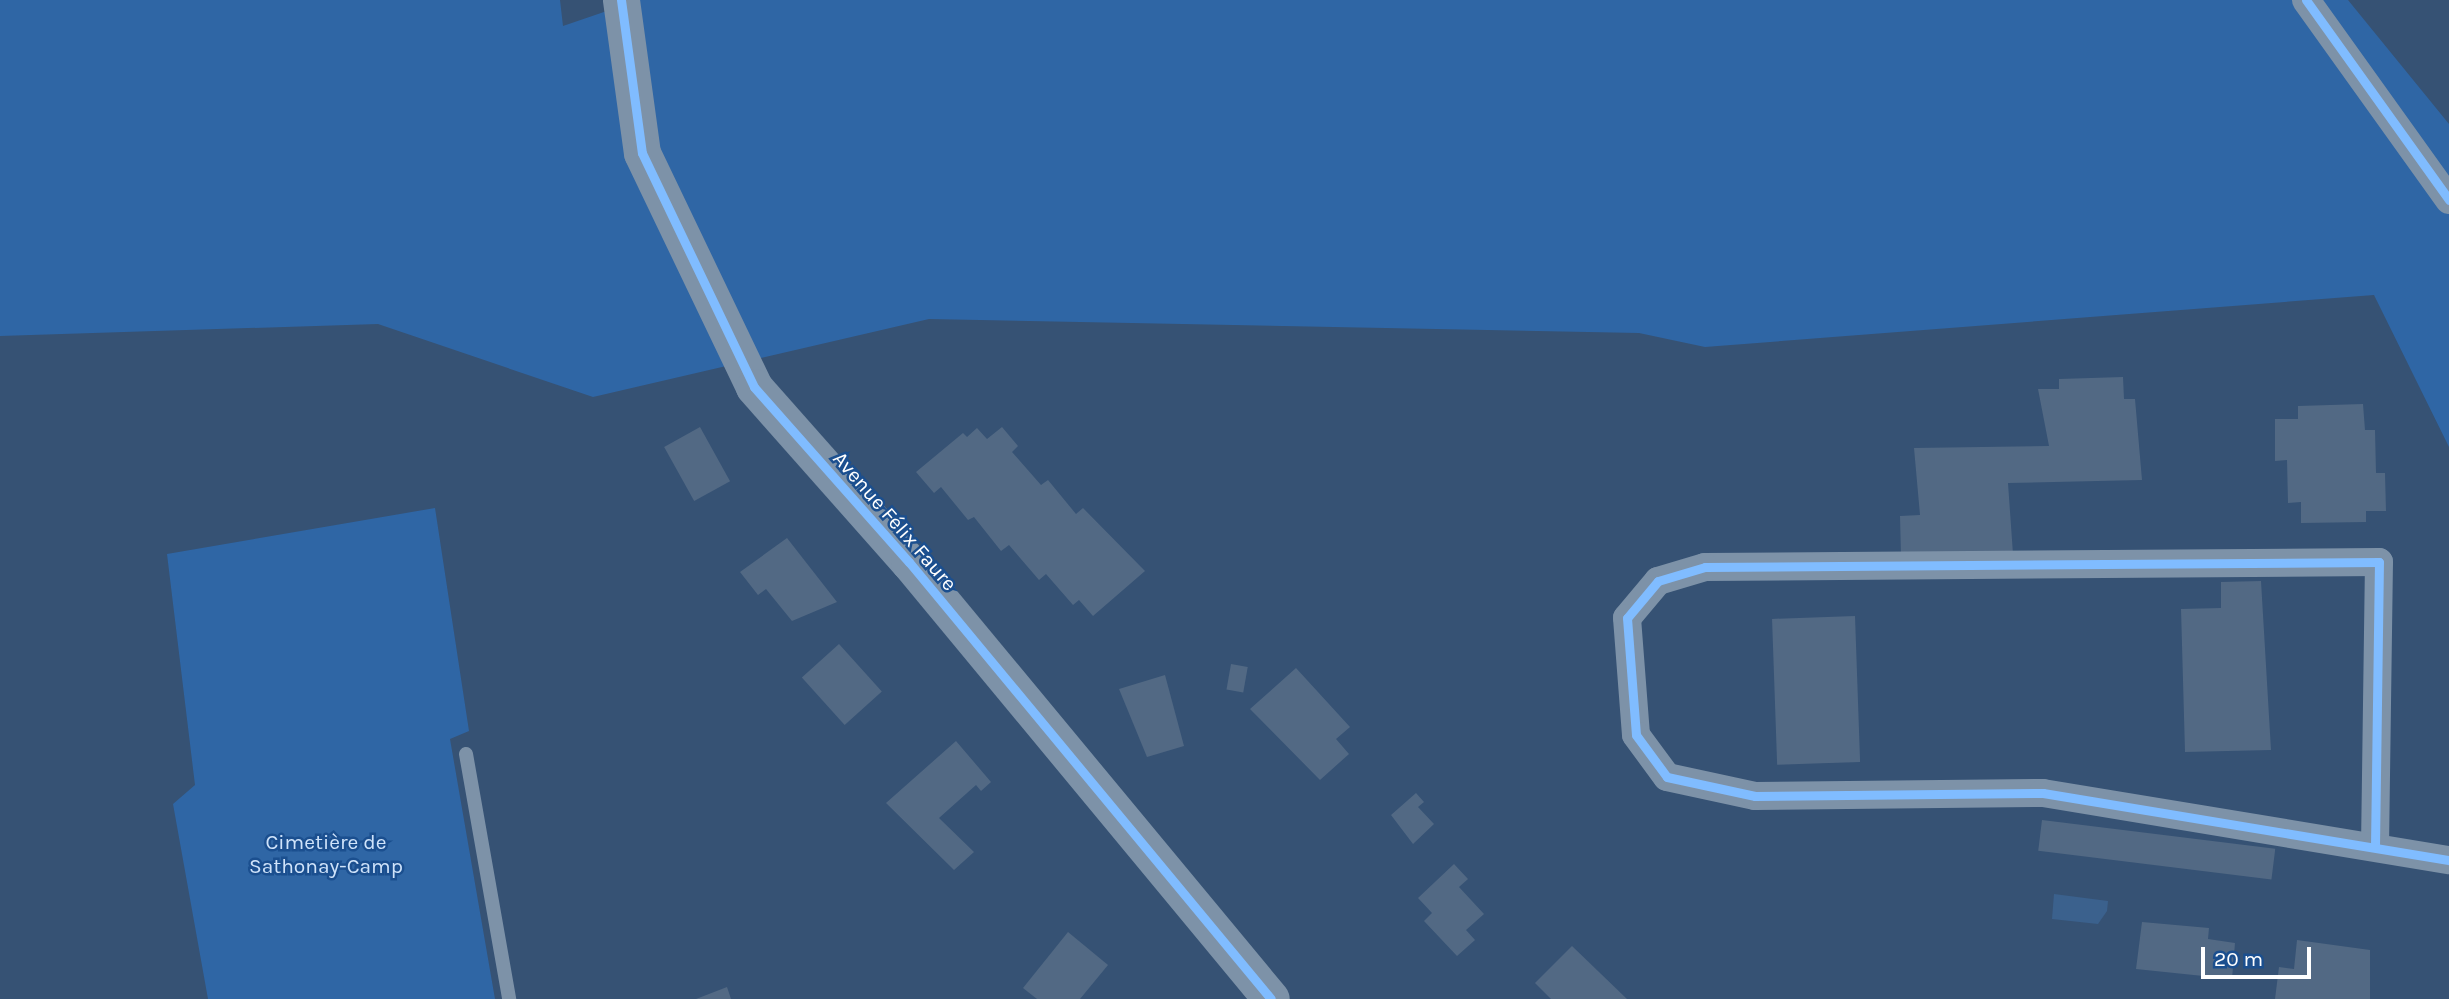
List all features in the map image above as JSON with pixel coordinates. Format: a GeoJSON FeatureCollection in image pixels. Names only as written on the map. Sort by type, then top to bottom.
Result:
{"type":"FeatureCollection","features":[{"type":"Feature","properties":{"kind":"street","name":"Avenue Félix Faure"},"geometry":{"type":"LineString","coordinates":[[621,0],[642,153],[754,387],[909,562],[1271,999]]}},
{"type":"Feature","properties":{"kind":"street"},"geometry":{"type":"LineString","coordinates":[[2306,0],[2449,200]]}},
{"type":"Feature","properties":{"kind":"street"},"geometry":{"type":"LineString","coordinates":[[2375,847],[2379,562],[1704,566],[1658,581],[1627,618],[1636,735],[1667,777],[1755,796],[2043,793],[2449,860]]}},
{"type":"Feature","properties":{"kind":"lane"},"geometry":{"type":"LineString","coordinates":[[466,754],[509,999]]}},
{"type":"Feature","properties":{"kind":"green space"},"geometry":{"type":"Polygon","coordinates":[[[0,0],[560,0],[563,26],[639,0],[2348,0],[2449,124],[2449,447],[2374,295],[1705,347],[1639,333],[929,319],[593,397],[378,324],[0,336],[0,0]]]}},
{"type":"Feature","properties":{"kind":"green space","name":"Cimetière de Sathonay-Camp"},"geometry":{"type":"Polygon","coordinates":[[[435,508],[469,731],[450,739],[495,999],[208,999],[173,804],[195,785],[167,554],[435,508]]]}},
{"type":"Feature","properties":{"kind":"shaded area"},"geometry":{"type":"Polygon","coordinates":[[[2054,894],[2108,901],[2107,911],[2098,924],[2052,919],[2054,894]]]}},
{"type":"Feature","properties":{"kind":"building"},"geometry":{"type":"Polygon","coordinates":[[[2123,377],[2124,399],[2135,399],[2142,480],[2008,483],[2013,554],[1901,556],[1900,516],[1920,515],[1914,448],[2049,446],[2038,389],[2059,389],[2059,379],[2123,377]]]}},
{"type":"Feature","properties":{"kind":"building"},"geometry":{"type":"Polygon","coordinates":[[[2363,404],[2365,430],[2375,430],[2376,473],[2385,473],[2386,511],[2366,511],[2366,522],[2301,523],[2301,502],[2288,503],[2287,460],[2275,461],[2275,419],[2298,419],[2298,406],[2363,404]]]}},
{"type":"Feature","properties":{"kind":"building"},"geometry":{"type":"Polygon","coordinates":[[[700,427],[730,481],[694,501],[664,447],[700,427]]]}},
{"type":"Feature","properties":{"kind":"building"},"geometry":{"type":"Polygon","coordinates":[[[1002,427],[1018,446],[1012,452],[1041,485],[1048,480],[1076,514],[1083,508],[1145,571],[1093,616],[1079,600],[1073,605],[1046,574],[1039,580],[1009,545],[1001,551],[974,517],[968,520],[941,487],[934,493],[916,472],[963,433],[967,437],[977,428],[987,439],[1002,427]]]}},
{"type":"Feature","properties":{"kind":"building"},"geometry":{"type":"Polygon","coordinates":[[[787,538],[837,602],[792,621],[766,589],[758,595],[740,572],[787,538]]]}},
{"type":"Feature","properties":{"kind":"building"},"geometry":{"type":"Polygon","coordinates":[[[2261,581],[2271,750],[2185,752],[2181,609],[2221,608],[2221,582],[2261,581]]]}},
{"type":"Feature","properties":{"kind":"building"},"geometry":{"type":"Polygon","coordinates":[[[1855,616],[1860,762],[1777,765],[1772,619],[1855,616]]]}},
{"type":"Feature","properties":{"kind":"building"},"geometry":{"type":"Polygon","coordinates":[[[839,644],[882,692],[845,725],[802,677],[839,644]]]}},
{"type":"Feature","properties":{"kind":"building"},"geometry":{"type":"Polygon","coordinates":[[[1231,664],[1248,667],[1243,693],[1226,690],[1231,664]]]}},
{"type":"Feature","properties":{"kind":"building"},"geometry":{"type":"Polygon","coordinates":[[[1296,668],[1350,727],[1336,739],[1349,754],[1320,780],[1250,709],[1296,668]]]}},
{"type":"Feature","properties":{"kind":"building"},"geometry":{"type":"Polygon","coordinates":[[[1165,675],[1184,746],[1147,757],[1119,689],[1165,675]]]}},
{"type":"Feature","properties":{"kind":"building"},"geometry":{"type":"Polygon","coordinates":[[[956,741],[991,782],[981,791],[976,785],[939,818],[974,852],[954,870],[886,803],[956,741]]]}},
{"type":"Feature","properties":{"kind":"building"},"geometry":{"type":"Polygon","coordinates":[[[1416,793],[1424,802],[1418,807],[1434,824],[1413,844],[1391,815],[1416,793]]]}},
{"type":"Feature","properties":{"kind":"building"},"geometry":{"type":"Polygon","coordinates":[[[2042,820],[2275,849],[2271,879],[2038,851],[2042,820]]]}},
{"type":"Feature","properties":{"kind":"building"},"geometry":{"type":"Polygon","coordinates":[[[1454,864],[1468,879],[1459,887],[1484,914],[1466,930],[1475,940],[1457,956],[1424,921],[1432,913],[1418,898],[1454,864]]]}},
{"type":"Feature","properties":{"kind":"building"},"geometry":{"type":"Polygon","coordinates":[[[2142,922],[2209,928],[2208,939],[2235,943],[2232,979],[2136,969],[2142,922]]]}},
{"type":"Feature","properties":{"kind":"building"},"geometry":{"type":"Polygon","coordinates":[[[1068,932],[1108,965],[1080,999],[1037,999],[1023,988],[1068,932]]]}},
{"type":"Feature","properties":{"kind":"building"},"geometry":{"type":"Polygon","coordinates":[[[2297,940],[2370,950],[2370,999],[2275,999],[2279,967],[2294,969],[2297,940]]]}},
{"type":"Feature","properties":{"kind":"building"},"geometry":{"type":"Polygon","coordinates":[[[1572,946],[1627,999],[1551,999],[1535,983],[1572,946]]]}},
{"type":"Feature","properties":{"kind":"building"},"geometry":{"type":"Polygon","coordinates":[[[727,987],[731,999],[696,999],[727,987]]]}},
{"type":"Feature","properties":{"kind":"cycle path"},"geometry":{"type":"LineString","coordinates":[[621,0],[642,153],[754,387],[909,562],[1271,999]]}},
{"type":"Feature","properties":{"kind":"cycle path"},"geometry":{"type":"LineString","coordinates":[[2306,0],[2449,200]]}},
{"type":"Feature","properties":{"kind":"cycle path"},"geometry":{"type":"LineString","coordinates":[[2375,847],[2379,562],[1705,567],[1658,581],[1627,618],[1636,735],[1667,777],[1755,796],[2043,793],[2449,860]]}}]}
